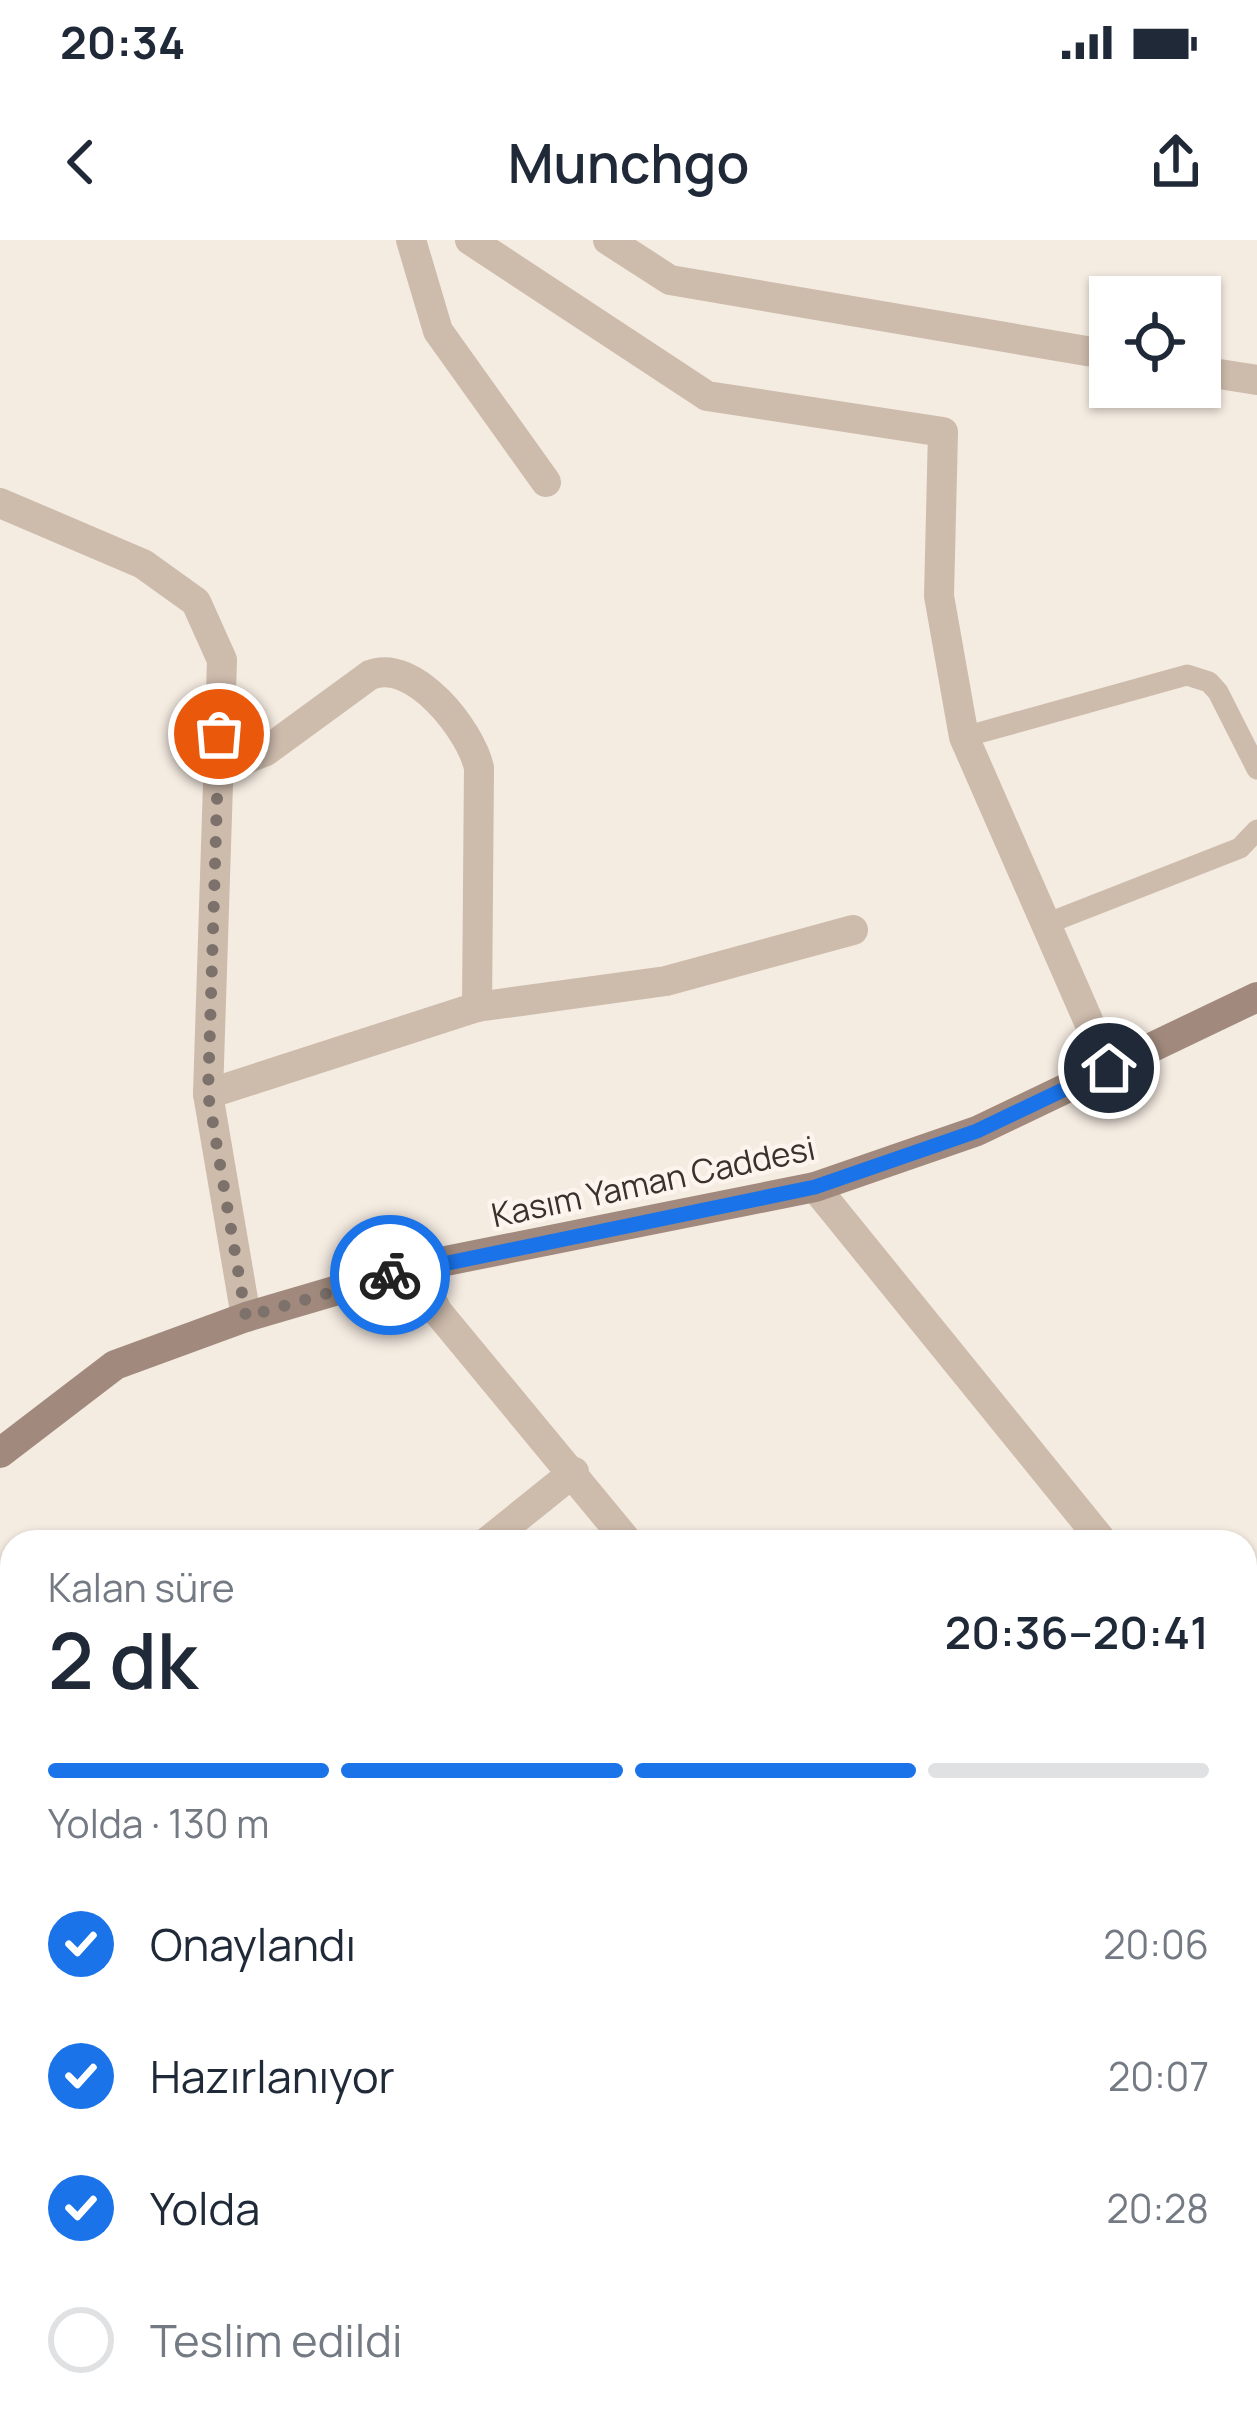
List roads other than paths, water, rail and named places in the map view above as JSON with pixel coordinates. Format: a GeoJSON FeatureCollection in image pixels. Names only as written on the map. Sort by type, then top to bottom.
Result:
{"type":"FeatureCollection","features":[{"type":"Feature","properties":{"kind":"street"},"geometry":{"type":"LineString","coordinates":[[411,240],[438,331],[546,482]]}},
{"type":"Feature","properties":{"kind":"street"},"geometry":{"type":"LineString","coordinates":[[470,240],[707,396],[943,432],[939,596],[964,737],[1109,1068]]}},
{"type":"Feature","properties":{"kind":"street"},"geometry":{"type":"LineString","coordinates":[[608,240],[670,280],[1089,351]]}},
{"type":"Feature","properties":{"kind":"street"},"geometry":{"type":"LineString","coordinates":[[1221,374],[1257,380]]}},
{"type":"Feature","properties":{"kind":"street"},"geometry":{"type":"LineString","coordinates":[[0,503],[143,564],[196,602],[222,660],[208,1094],[246,1317]]}},
{"type":"Feature","properties":{"kind":"street"},"geometry":{"type":"LineString","coordinates":[[218,771],[266,751],[370,675],[389,670],[417,682],[473,742],[479,768],[477,1007]]}},
{"type":"Feature","properties":{"kind":"street"},"geometry":{"type":"LineString","coordinates":[[208,1094],[477,1007],[666,981],[853,930]]}},
{"type":"Feature","properties":{"kind":"street","name":"Kasım Yaman Caddesi"},"geometry":{"type":"LineString","coordinates":[[0,1454],[116,1366],[246,1317],[416,1267],[815,1187],[977,1131],[1257,998]]}},
{"type":"Feature","properties":{"kind":"street"},"geometry":{"type":"LineString","coordinates":[[815,1187],[1093,1530]]}},
{"type":"Feature","properties":{"kind":"street"},"geometry":{"type":"LineString","coordinates":[[416,1267],[437,1311],[619,1530]]}},
{"type":"Feature","properties":{"kind":"street"},"geometry":{"type":"LineString","coordinates":[[502,1530],[574,1472]]}},
{"type":"Feature","properties":{"kind":"lane"},"geometry":{"type":"LineString","coordinates":[[964,737],[1187,675],[1209,682],[1218,692],[1257,769]]}},
{"type":"Feature","properties":{"kind":"lane"},"geometry":{"type":"LineString","coordinates":[[1046,924],[1240,848],[1257,830]]}}]}
